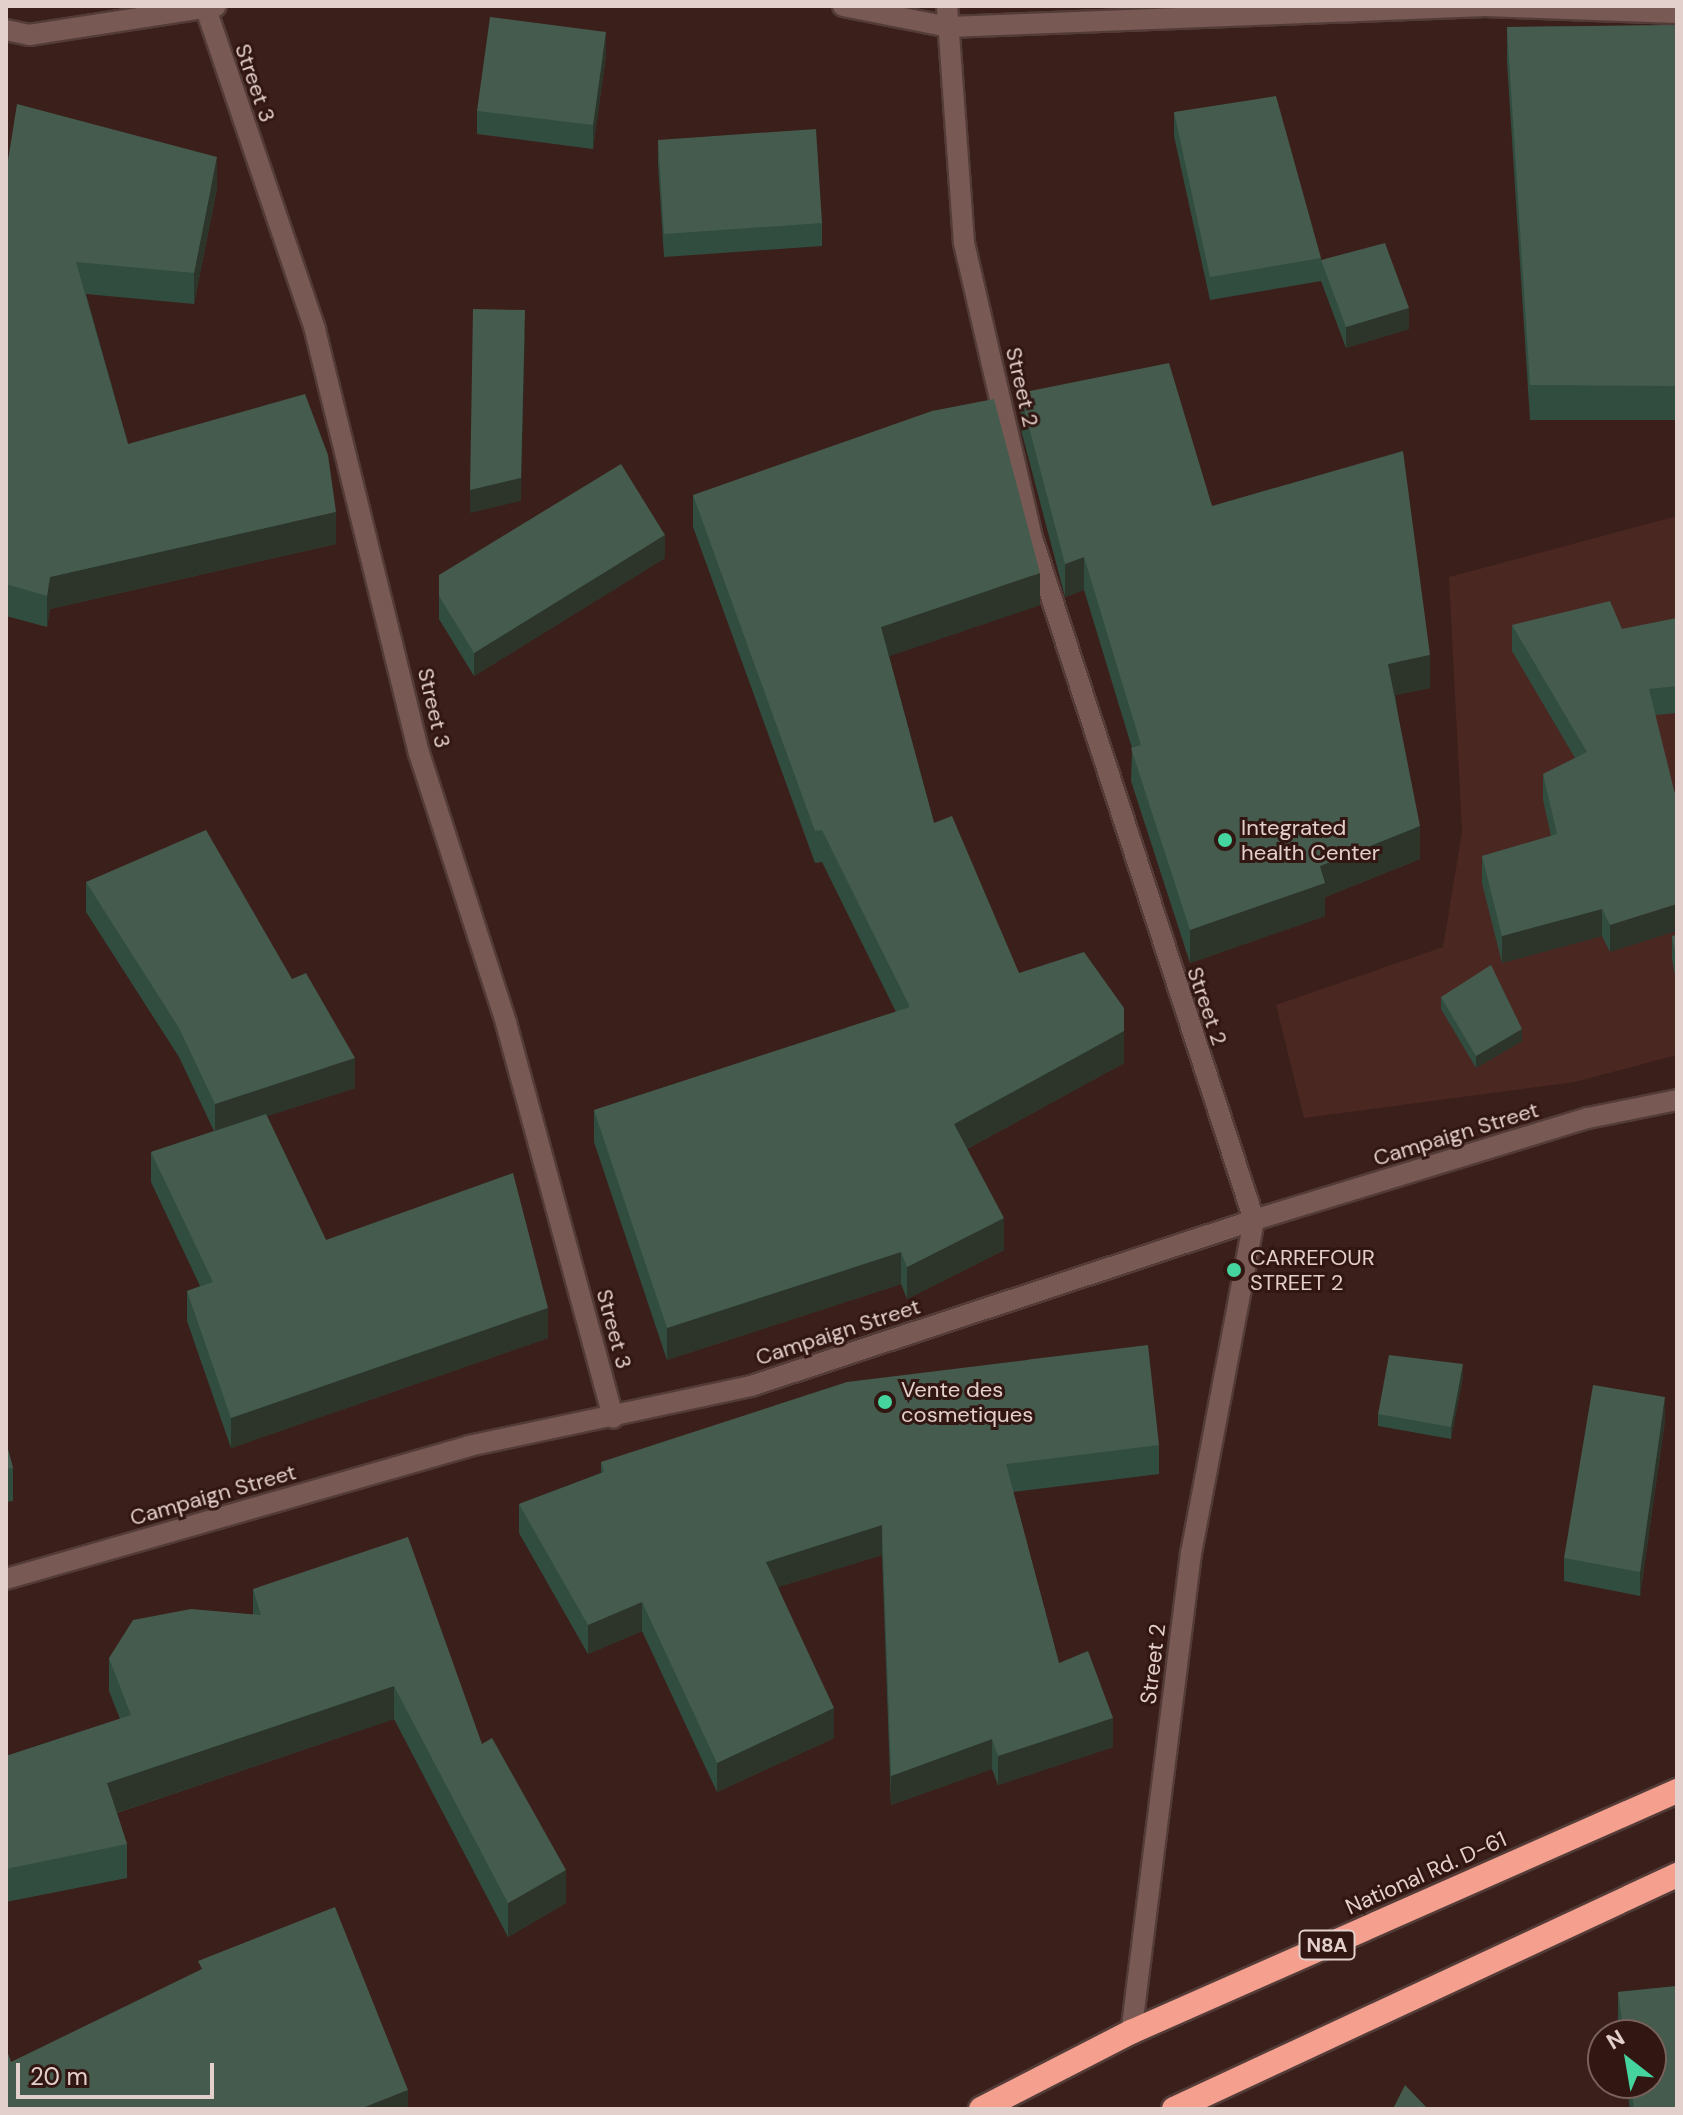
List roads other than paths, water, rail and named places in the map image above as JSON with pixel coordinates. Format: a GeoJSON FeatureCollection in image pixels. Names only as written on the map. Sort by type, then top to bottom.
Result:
{"type":"FeatureCollection","features":[{"type":"Feature","properties":{"kind":"highway","name":"National Rd. D-61"},"geometry":{"type":"LineString","coordinates":[[981,2109],[1131,2032],[1677,1791]]}},
{"type":"Feature","properties":{"kind":"highway"},"geometry":{"type":"LineString","coordinates":[[1174,2109],[1677,1875]]}},
{"type":"Feature","properties":{"kind":"street"},"geometry":{"type":"LineString","coordinates":[[843,6],[949,27],[1485,6],[1677,13]]}},
{"type":"Feature","properties":{"kind":"street","name":"Street 2"},"geometry":{"type":"LineString","coordinates":[[947,6],[964,243],[1033,541],[1254,1220],[1191,1553],[1131,2032]]}},
{"type":"Feature","properties":{"kind":"street"},"geometry":{"type":"LineString","coordinates":[[6,30],[29,35],[209,7]]}},
{"type":"Feature","properties":{"kind":"street","name":"Street 3"},"geometry":{"type":"LineString","coordinates":[[209,7],[315,330],[419,753],[506,1023],[613,1418]]}},
{"type":"Feature","properties":{"kind":"street","name":"Campaign Street"},"geometry":{"type":"LineString","coordinates":[[6,1579],[469,1446],[613,1418],[751,1386],[1254,1220],[1588,1118],[1677,1100]]}},
{"type":"Feature","properties":{"kind":"place","name":"Integrated health Center"},"geometry":{"type":"Point","coordinates":[1225,840]}},
{"type":"Feature","properties":{"kind":"place","name":"CARREFOUR STREET 2"},"geometry":{"type":"Point","coordinates":[1234,1270]}},
{"type":"Feature","properties":{"kind":"place","name":"Vente des cosmetiques"},"geometry":{"type":"Point","coordinates":[885,1402]}}]}
